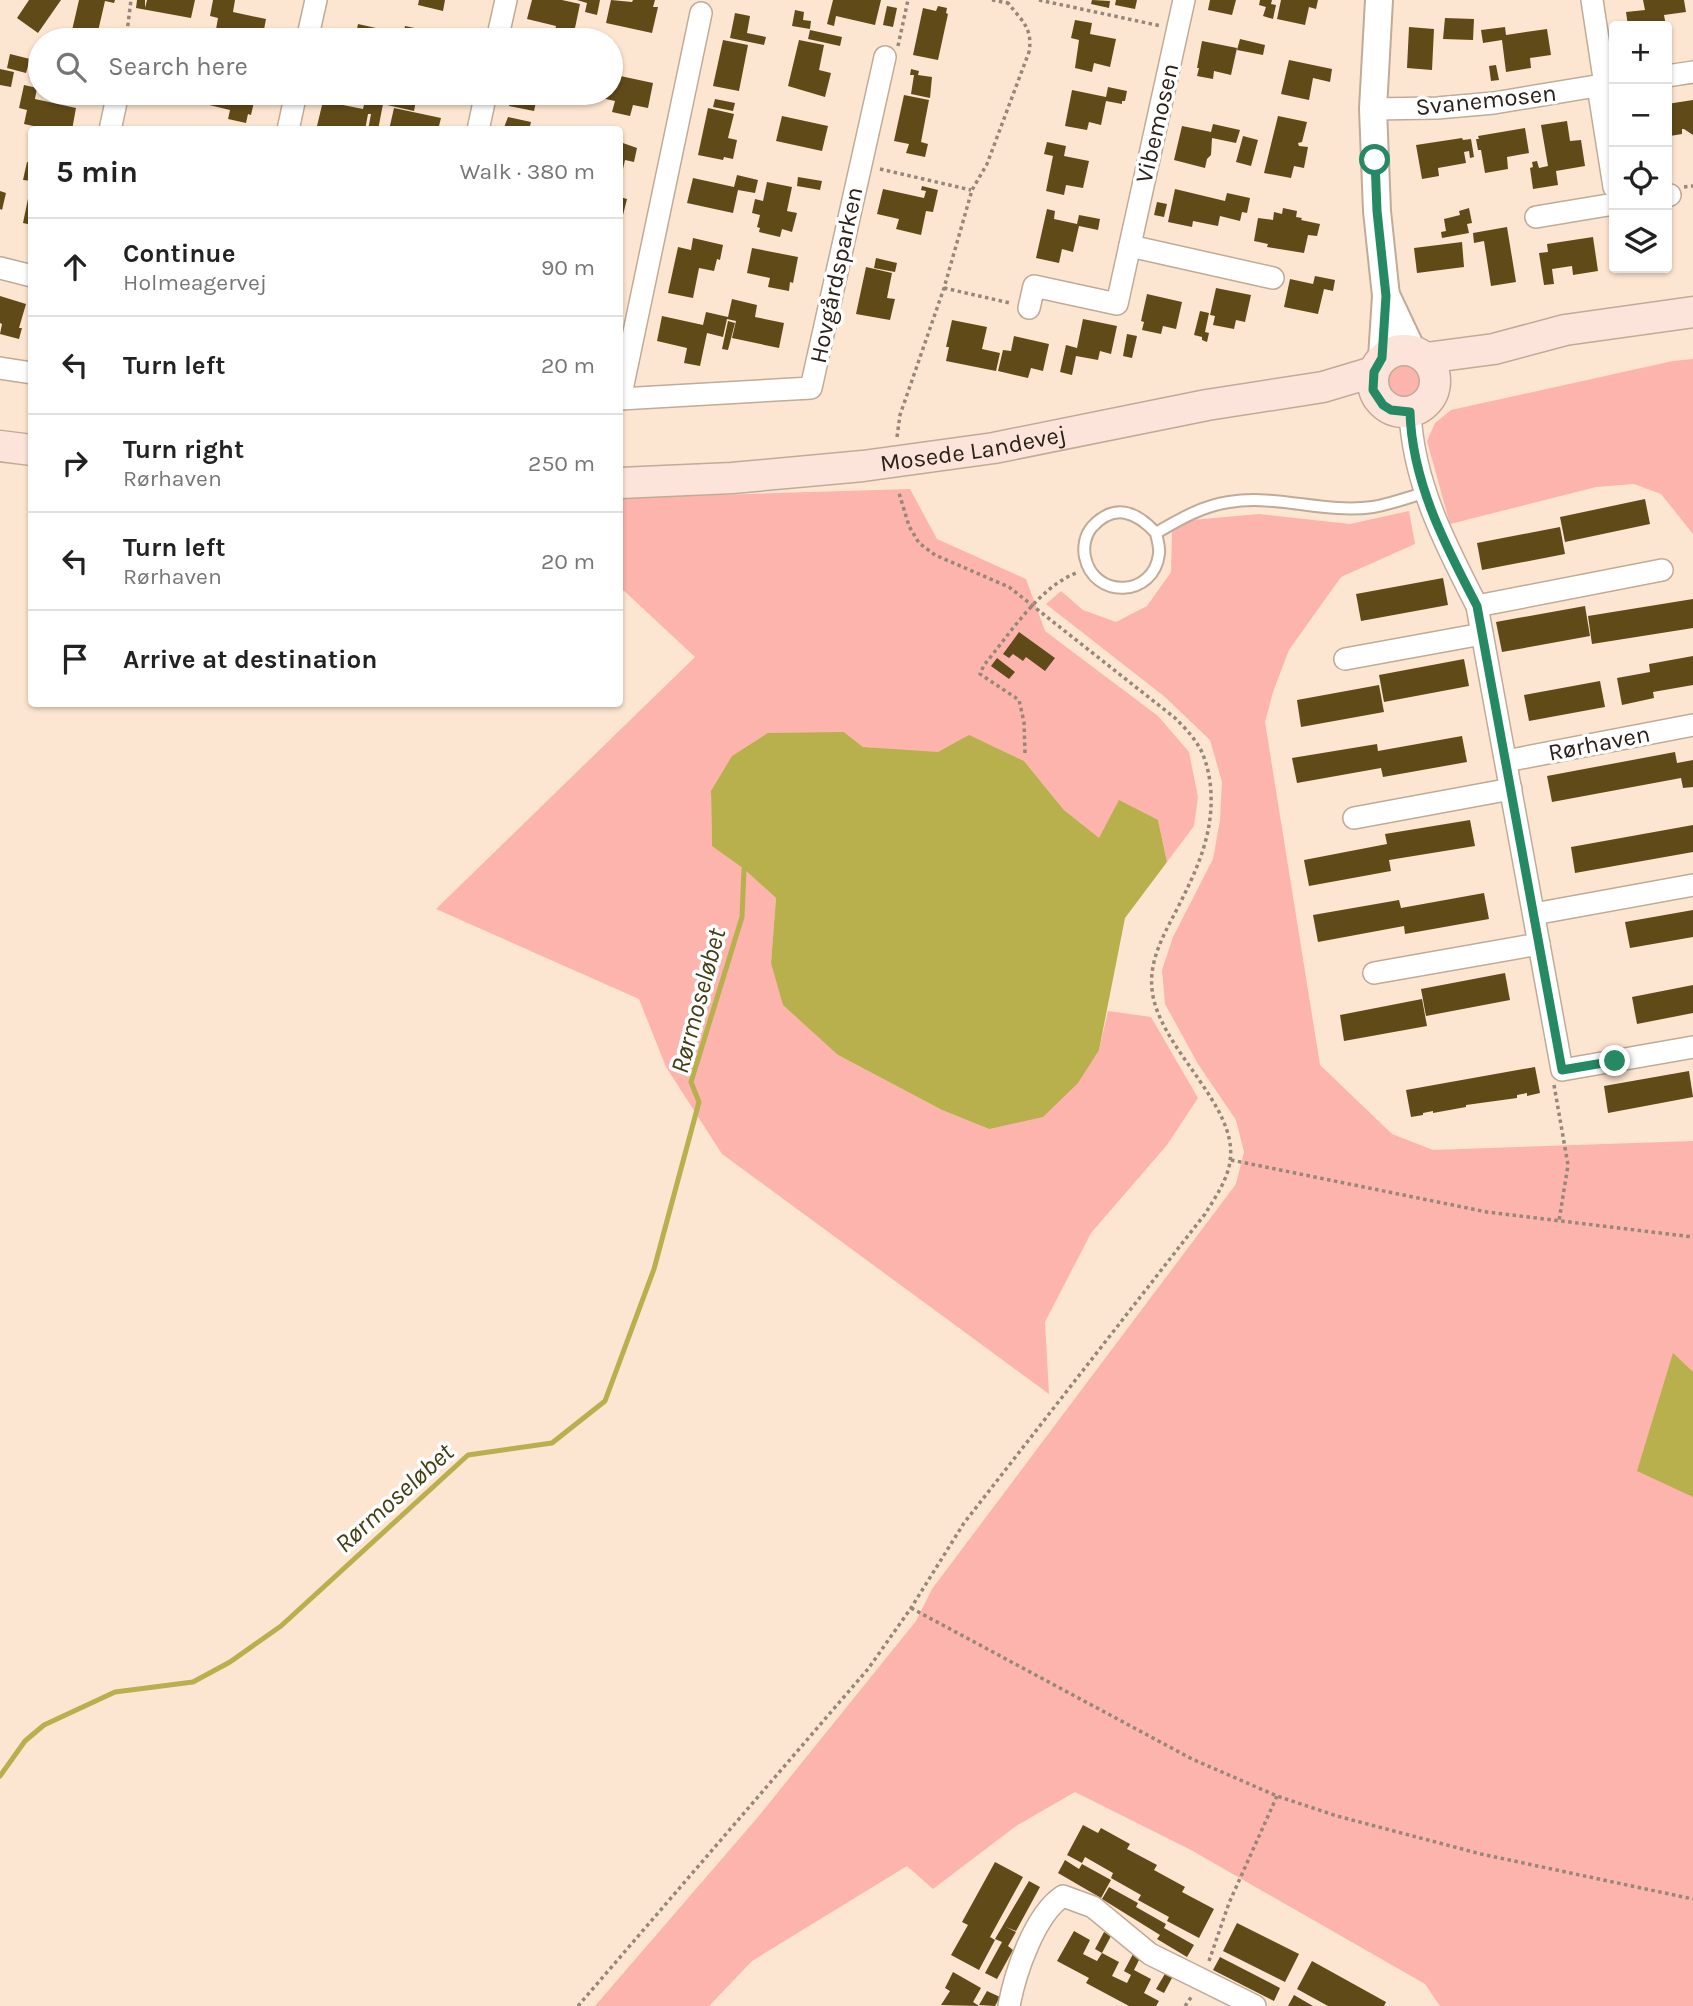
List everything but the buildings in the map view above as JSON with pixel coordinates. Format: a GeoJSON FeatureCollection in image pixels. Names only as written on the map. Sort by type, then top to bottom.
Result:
{"type":"FeatureCollection","features":[{"type":"Feature","properties":{"kind":"main road"},"geometry":{"type":"LineString","coordinates":[[1425,364],[1427,402],[1410,412],[1391,410],[1378,376],[1396,350],[1425,364],[1565,330],[1693,313]]}},
{"type":"Feature","properties":{"kind":"main road","name":"Mosede Landevej"},"geometry":{"type":"LineString","coordinates":[[623,483],[732,478],[994,448],[1207,405],[1378,376]]}},
{"type":"Feature","properties":{"kind":"main road"},"geometry":{"type":"LineString","coordinates":[[0,446],[28,450]]}},
{"type":"Feature","properties":{"kind":"street"},"geometry":{"type":"LineString","coordinates":[[310,28],[316,0]]}},
{"type":"Feature","properties":{"kind":"street"},"geometry":{"type":"LineString","coordinates":[[500,28],[506,0]]}},
{"type":"Feature","properties":{"kind":"street","name":"Vibemosen"},"geometry":{"type":"LineString","coordinates":[[1029,308],[1034,286],[1117,304],[1184,0]]}},
{"type":"Feature","properties":{"kind":"street"},"geometry":{"type":"LineString","coordinates":[[1378,0],[1373,108],[1377,211],[1386,296],[1378,376]]}},
{"type":"Feature","properties":{"kind":"street"},"geometry":{"type":"LineString","coordinates":[[1592,0],[1606,85],[1611,147]]}},
{"type":"Feature","properties":{"kind":"street","name":"Hovgårdsparken"},"geometry":{"type":"LineString","coordinates":[[623,385],[701,13]]}},
{"type":"Feature","properties":{"kind":"street","name":"Hovgårdsparken"},"geometry":{"type":"LineString","coordinates":[[623,399],[811,388],[885,57]]}},
{"type":"Feature","properties":{"kind":"street"},"geometry":{"type":"LineString","coordinates":[[1672,75],[1693,72]]}},
{"type":"Feature","properties":{"kind":"street","name":"Svanemosen"},"geometry":{"type":"LineString","coordinates":[[1373,108],[1437,108],[1494,103],[1606,85]]}},
{"type":"Feature","properties":{"kind":"street"},"geometry":{"type":"LineString","coordinates":[[111,126],[115,105]]}},
{"type":"Feature","properties":{"kind":"street"},"geometry":{"type":"LineString","coordinates":[[289,126],[293,105]]}},
{"type":"Feature","properties":{"kind":"street"},"geometry":{"type":"LineString","coordinates":[[479,126],[483,105]]}},
{"type":"Feature","properties":{"kind":"street"},"geometry":{"type":"LineString","coordinates":[[1536,217],[1609,205]]}},
{"type":"Feature","properties":{"kind":"street"},"geometry":{"type":"LineString","coordinates":[[1129,246],[1273,278]]}},
{"type":"Feature","properties":{"kind":"street"},"geometry":{"type":"LineString","coordinates":[[0,268],[28,275]]}},
{"type":"Feature","properties":{"kind":"street"},"geometry":{"type":"LineString","coordinates":[[1386,296],[1425,364]]}},
{"type":"Feature","properties":{"kind":"street"},"geometry":{"type":"LineString","coordinates":[[0,368],[28,372]]}},
{"type":"Feature","properties":{"kind":"street"},"geometry":{"type":"LineString","coordinates":[[1410,412],[1411,436],[1425,493],[1444,541],[1477,606],[1562,1070],[1693,1047]]}},
{"type":"Feature","properties":{"kind":"street"},"geometry":{"type":"LineString","coordinates":[[1477,606],[1662,570]]}},
{"type":"Feature","properties":{"kind":"street"},"geometry":{"type":"LineString","coordinates":[[1345,659],[1482,635]]}},
{"type":"Feature","properties":{"kind":"street","name":"Rørhaven"},"geometry":{"type":"LineString","coordinates":[[1506,761],[1693,725]]}},
{"type":"Feature","properties":{"kind":"street"},"geometry":{"type":"LineString","coordinates":[[1354,818],[1511,789]]}},
{"type":"Feature","properties":{"kind":"street"},"geometry":{"type":"LineString","coordinates":[[1534,914],[1693,885]]}},
{"type":"Feature","properties":{"kind":"street"},"geometry":{"type":"LineString","coordinates":[[1374,973],[1539,944]]}},
{"type":"Feature","properties":{"kind":"street"},"geometry":{"type":"LineString","coordinates":[[1009,2006],[1012,1986],[1033,1935],[1054,1902],[1063,1896],[1093,1907],[1150,1954],[1255,2006]]}},
{"type":"Feature","properties":{"kind":"lane"},"geometry":{"type":"LineString","coordinates":[[1156,533],[1193,511],[1231,501],[1262,501],[1333,508],[1374,507],[1425,493]]}},
{"type":"Feature","properties":{"kind":"lane"},"geometry":{"type":"LineString","coordinates":[[1124,512],[1142,518],[1156,533],[1160,552],[1154,571],[1139,584],[1119,589],[1101,583],[1087,568],[1083,548],[1089,529],[1104,516],[1124,512]]}},
{"type":"Feature","properties":{"kind":"path"},"geometry":{"type":"LineString","coordinates":[[128,28],[131,0]]}},
{"type":"Feature","properties":{"kind":"path"},"geometry":{"type":"LineString","coordinates":[[885,57],[897,50],[908,0]]}},
{"type":"Feature","properties":{"kind":"path"},"geometry":{"type":"LineString","coordinates":[[897,437],[900,415],[944,288],[972,190],[987,164],[1029,52],[1031,39],[1028,28],[1009,2],[992,0]]}},
{"type":"Feature","properties":{"kind":"path"},"geometry":{"type":"LineString","coordinates":[[1040,0],[1178,30]]}},
{"type":"Feature","properties":{"kind":"path"},"geometry":{"type":"LineString","coordinates":[[861,165],[972,190]]}},
{"type":"Feature","properties":{"kind":"path"},"geometry":{"type":"LineString","coordinates":[[944,288],[1029,308]]}},
{"type":"Feature","properties":{"kind":"path"},"geometry":{"type":"LineString","coordinates":[[578,2006],[868,1669],[911,1608],[964,1524],[1205,1214],[1221,1188],[1231,1160],[1227,1134],[1218,1109],[1159,1019],[1151,988],[1153,963],[1161,940],[1197,871],[1208,837],[1213,803],[1209,769],[1198,743],[1175,718],[1009,587],[935,555],[919,542],[909,526],[899,493]]}},
{"type":"Feature","properties":{"kind":"path"},"geometry":{"type":"LineString","coordinates":[[1025,753],[1024,722],[1019,700],[981,674],[984,665],[1047,590],[1062,578],[1087,568]]}},
{"type":"Feature","properties":{"kind":"path"},"geometry":{"type":"LineString","coordinates":[[1559,1221],[1568,1165],[1552,1075],[1562,1070]]}},
{"type":"Feature","properties":{"kind":"path"},"geometry":{"type":"LineString","coordinates":[[1231,1160],[1486,1212],[1693,1237]]}},
{"type":"Feature","properties":{"kind":"path"},"geometry":{"type":"LineString","coordinates":[[911,1608],[1192,1759],[1277,1796],[1337,1816],[1481,1854],[1693,1899]]}},
{"type":"Feature","properties":{"kind":"path"},"geometry":{"type":"LineString","coordinates":[[1185,2006],[1202,1981],[1229,1903],[1277,1796]]}},
{"type":"Feature","properties":{"kind":"shaded area"},"geometry":{"type":"Polygon","coordinates":[[[1403,358],[1418,364],[1424,379],[1418,394],[1403,400],[1388,394],[1382,379],[1388,364],[1403,358]]]}},
{"type":"Feature","properties":{"kind":"shaded area"},"geometry":{"type":"Polygon","coordinates":[[[1693,359],[1693,534],[1661,494],[1634,484],[1596,487],[1450,524],[1427,441],[1435,423],[1451,410],[1673,361],[1693,359]]]}},
{"type":"Feature","properties":{"kind":"shaded area"},"geometry":{"type":"Polygon","coordinates":[[[910,489],[937,539],[1026,579],[1045,631],[1158,716],[1189,752],[1198,797],[1194,826],[1167,862],[1158,820],[1099,839],[1064,810],[1024,761],[863,747],[844,732],[711,791],[712,845],[776,898],[771,963],[838,1055],[942,1110],[989,1129],[1099,1050],[1108,1011],[1151,1017],[1198,1098],[1167,1145],[1091,1233],[1045,1322],[1049,1394],[722,1154],[666,1067],[639,999],[436,909],[695,657],[623,590],[623,498],[910,489]]]}},
{"type":"Feature","properties":{"kind":"shaded area"},"geometry":{"type":"Polygon","coordinates":[[[1409,511],[1415,544],[1341,577],[1289,650],[1265,722],[1320,1065],[1392,1134],[1433,1150],[1693,1141],[1693,2006],[1440,2006],[1425,1984],[1191,1850],[1075,1792],[1016,1826],[933,1889],[907,1866],[752,1961],[709,2006],[595,2006],[758,1817],[916,1621],[932,1589],[1236,1184],[1244,1152],[1236,1120],[1198,1064],[1165,1004],[1162,970],[1173,937],[1213,859],[1220,820],[1222,782],[1210,740],[1165,697],[1046,604],[1061,591],[1083,610],[1116,622],[1147,606],[1171,572],[1172,532],[1192,520],[1259,514],[1350,524],[1409,511]]]}},
{"type":"Feature","properties":{"kind":"shaded area"},"geometry":{"type":"Polygon","coordinates":[[[844,732],[863,747],[938,752],[969,735],[1024,761],[1064,810],[1099,838],[1119,800],[1158,820],[1167,862],[1125,918],[1099,1050],[1078,1083],[1043,1117],[989,1129],[942,1110],[838,1055],[783,1005],[771,963],[776,898],[744,869],[712,846],[711,791],[732,756],[768,733],[844,732]]]}},
{"type":"Feature","properties":{"kind":"shaded area"},"geometry":{"type":"Polygon","coordinates":[[[1673,1353],[1693,1372],[1693,1497],[1637,1471],[1673,1353]]]}},
{"type":"Feature","properties":{"kind":"waterway","name":"Rørmoseløbet"},"geometry":{"type":"LineString","coordinates":[[0,1776],[25,1741],[44,1725],[115,1692],[193,1682],[230,1662],[281,1626],[468,1455],[552,1443],[605,1401],[654,1269],[699,1102],[691,1082],[742,917],[744,869]]}},
{"type":"Feature","properties":{"kind":"route"},"geometry":{"type":"LineString","coordinates":[[1375,160],[1377,211],[1386,296],[1382,358],[1374,372],[1373,390],[1383,405],[1391,410],[1410,412],[1411,436],[1425,493],[1444,541],[1477,606],[1562,1070],[1615,1061]]}}]}
